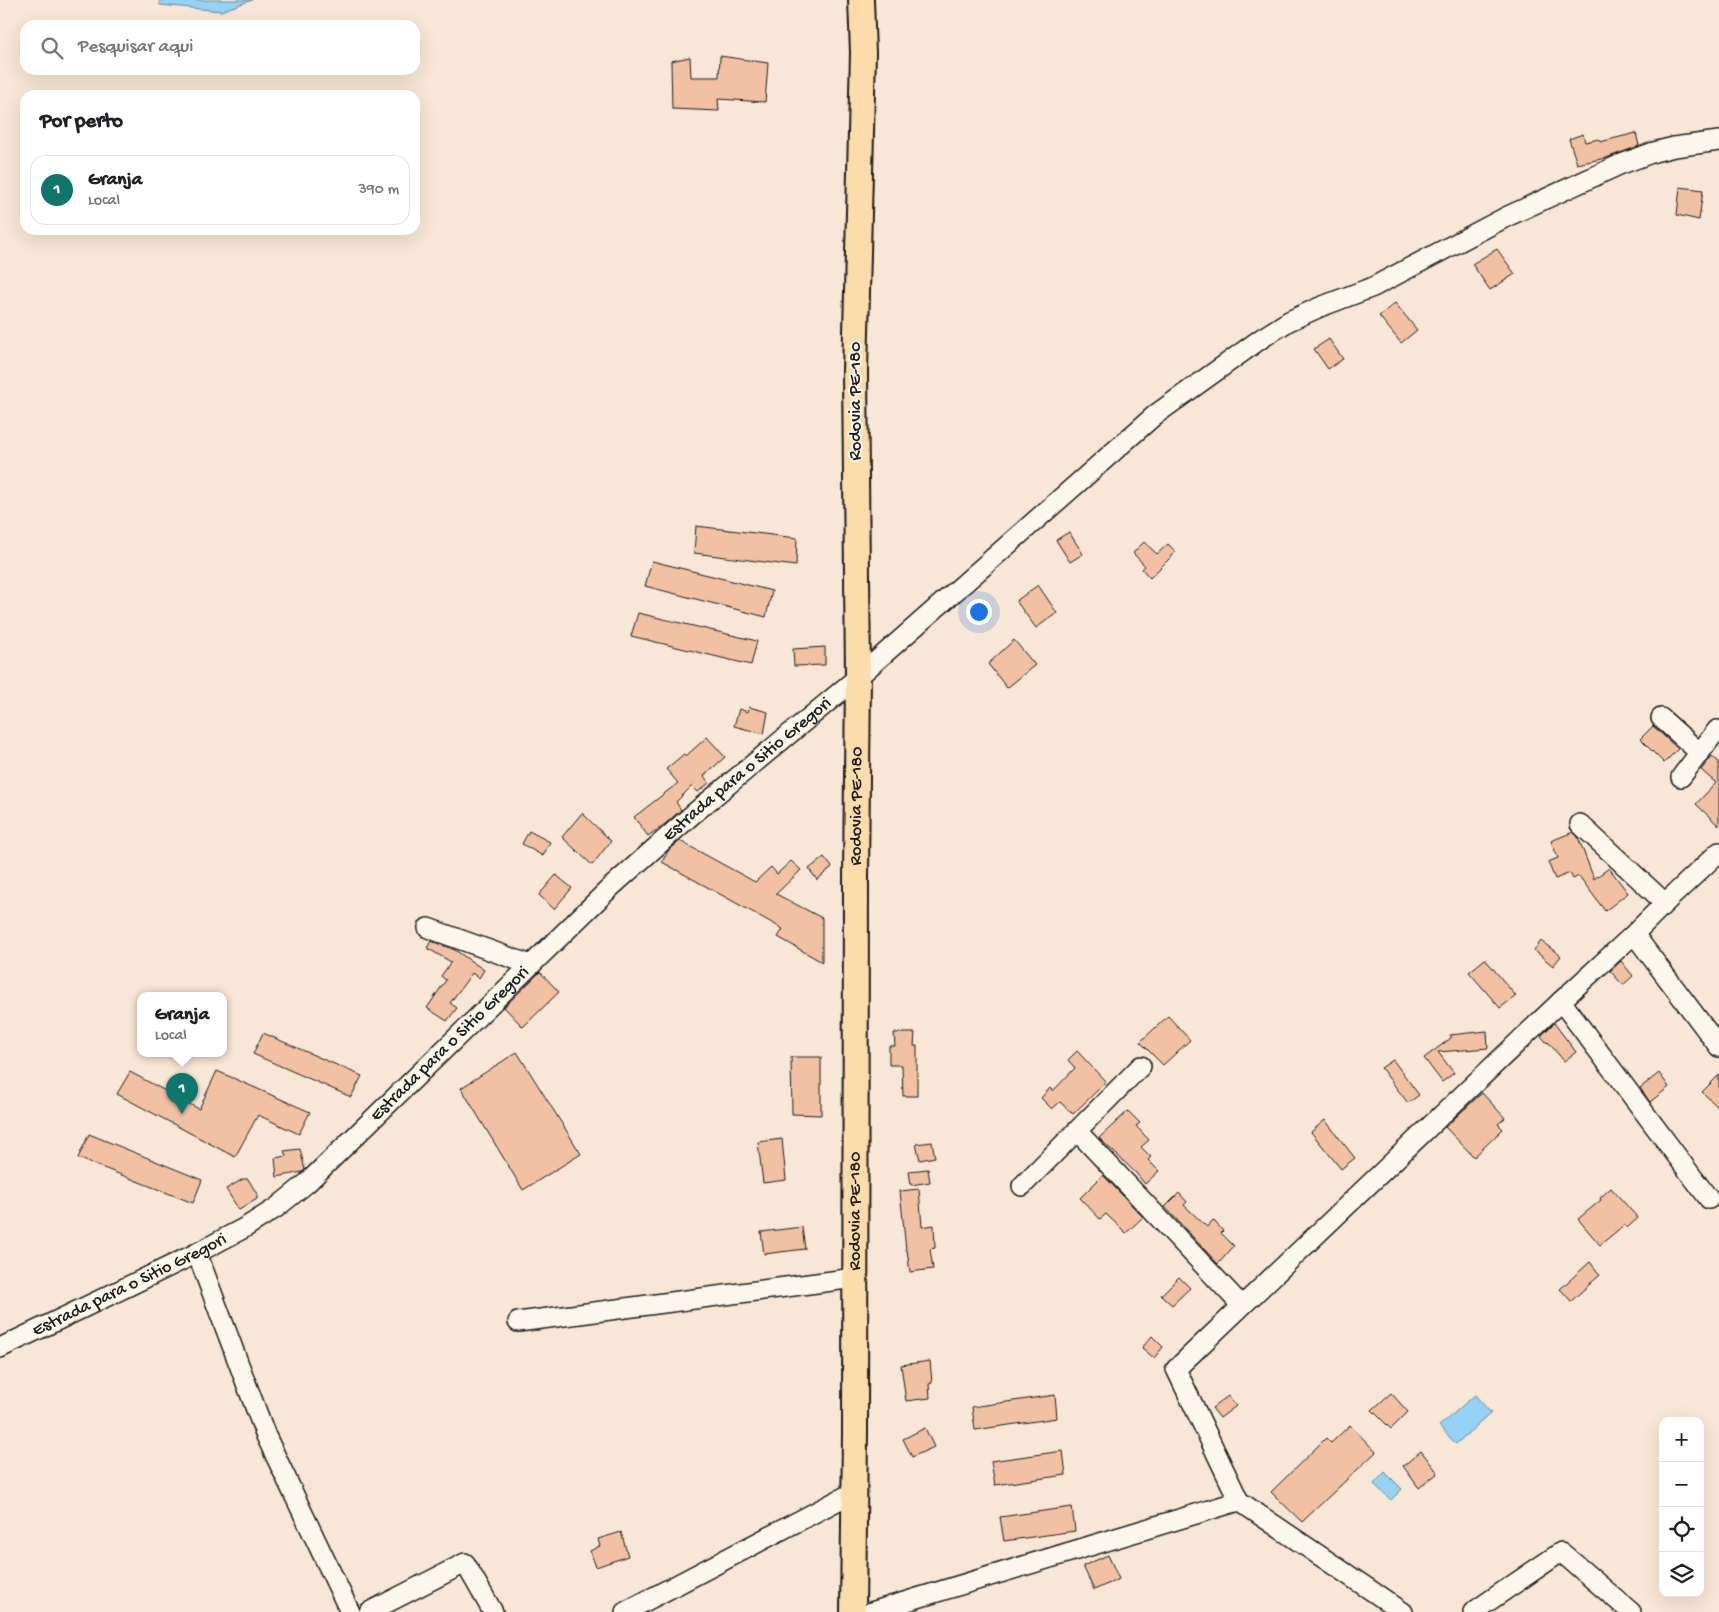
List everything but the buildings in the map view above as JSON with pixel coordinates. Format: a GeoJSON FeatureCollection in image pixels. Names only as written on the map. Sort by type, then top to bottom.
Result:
{"type":"FeatureCollection","features":[{"type":"Feature","properties":{"kind":"main road","name":"Rodovia PE-180"},"geometry":{"type":"LineString","coordinates":[[853,1612],[858,677],[855,372],[863,53],[861,0]]}},
{"type":"Feature","properties":{"kind":"street","name":"Estrada para o Sitio Gregori"},"geometry":{"type":"LineString","coordinates":[[0,1348],[197,1253],[262,1218],[307,1182],[610,888],[694,814],[858,677],[1155,414],[1262,338],[1289,321],[1373,287],[1506,217],[1619,165],[1674,147],[1719,141]]}},
{"type":"Feature","properties":{"kind":"street"},"geometry":{"type":"LineString","coordinates":[[1660,718],[1700,753]]}},
{"type":"Feature","properties":{"kind":"street"},"geometry":{"type":"LineString","coordinates":[[1681,777],[1718,730]]}},
{"type":"Feature","properties":{"kind":"street"},"geometry":{"type":"LineString","coordinates":[[1580,824],[1665,903]]}},
{"type":"Feature","properties":{"kind":"street"},"geometry":{"type":"LineString","coordinates":[[1403,1612],[1239,1501],[1176,1369],[1241,1305],[1719,852]]}},
{"type":"Feature","properties":{"kind":"street"},"geometry":{"type":"LineString","coordinates":[[428,928],[530,965]]}},
{"type":"Feature","properties":{"kind":"street"},"geometry":{"type":"LineString","coordinates":[[1634,934],[1719,1047]]}},
{"type":"Feature","properties":{"kind":"street"},"geometry":{"type":"LineString","coordinates":[[1561,1001],[1709,1199]]}},
{"type":"Feature","properties":{"kind":"street"},"geometry":{"type":"LineString","coordinates":[[1022,1186],[1141,1066]]}},
{"type":"Feature","properties":{"kind":"street"},"geometry":{"type":"LineString","coordinates":[[1077,1131],[1241,1305]]}},
{"type":"Feature","properties":{"kind":"street"},"geometry":{"type":"LineString","coordinates":[[197,1253],[266,1436],[350,1612]]}},
{"type":"Feature","properties":{"kind":"street"},"geometry":{"type":"LineString","coordinates":[[518,1322],[855,1278]]}},
{"type":"Feature","properties":{"kind":"street"},"geometry":{"type":"LineString","coordinates":[[625,1612],[854,1492]]}},
{"type":"Feature","properties":{"kind":"street"},"geometry":{"type":"LineString","coordinates":[[870,1612],[1239,1501]]}},
{"type":"Feature","properties":{"kind":"street"},"geometry":{"type":"LineString","coordinates":[[1473,1612],[1561,1552],[1631,1612]]}},
{"type":"Feature","properties":{"kind":"street"},"geometry":{"type":"LineString","coordinates":[[369,1612],[466,1563],[492,1612]]}},
{"type":"Feature","properties":{"kind":"water"},"geometry":{"type":"Polygon","coordinates":[[[159,0],[252,0],[221,11],[160,5],[159,0]]]}},
{"type":"Feature","properties":{"kind":"water"},"geometry":{"type":"Polygon","coordinates":[[[1475,1395],[1491,1413],[1456,1444],[1439,1426],[1475,1395]]]}},
{"type":"Feature","properties":{"kind":"water"},"geometry":{"type":"Polygon","coordinates":[[[1385,1472],[1402,1489],[1391,1500],[1374,1484],[1385,1472]]]}},
{"type":"Feature","properties":{"kind":"place","name":"Granja"},"geometry":{"type":"Point","coordinates":[182,1114]}}]}
